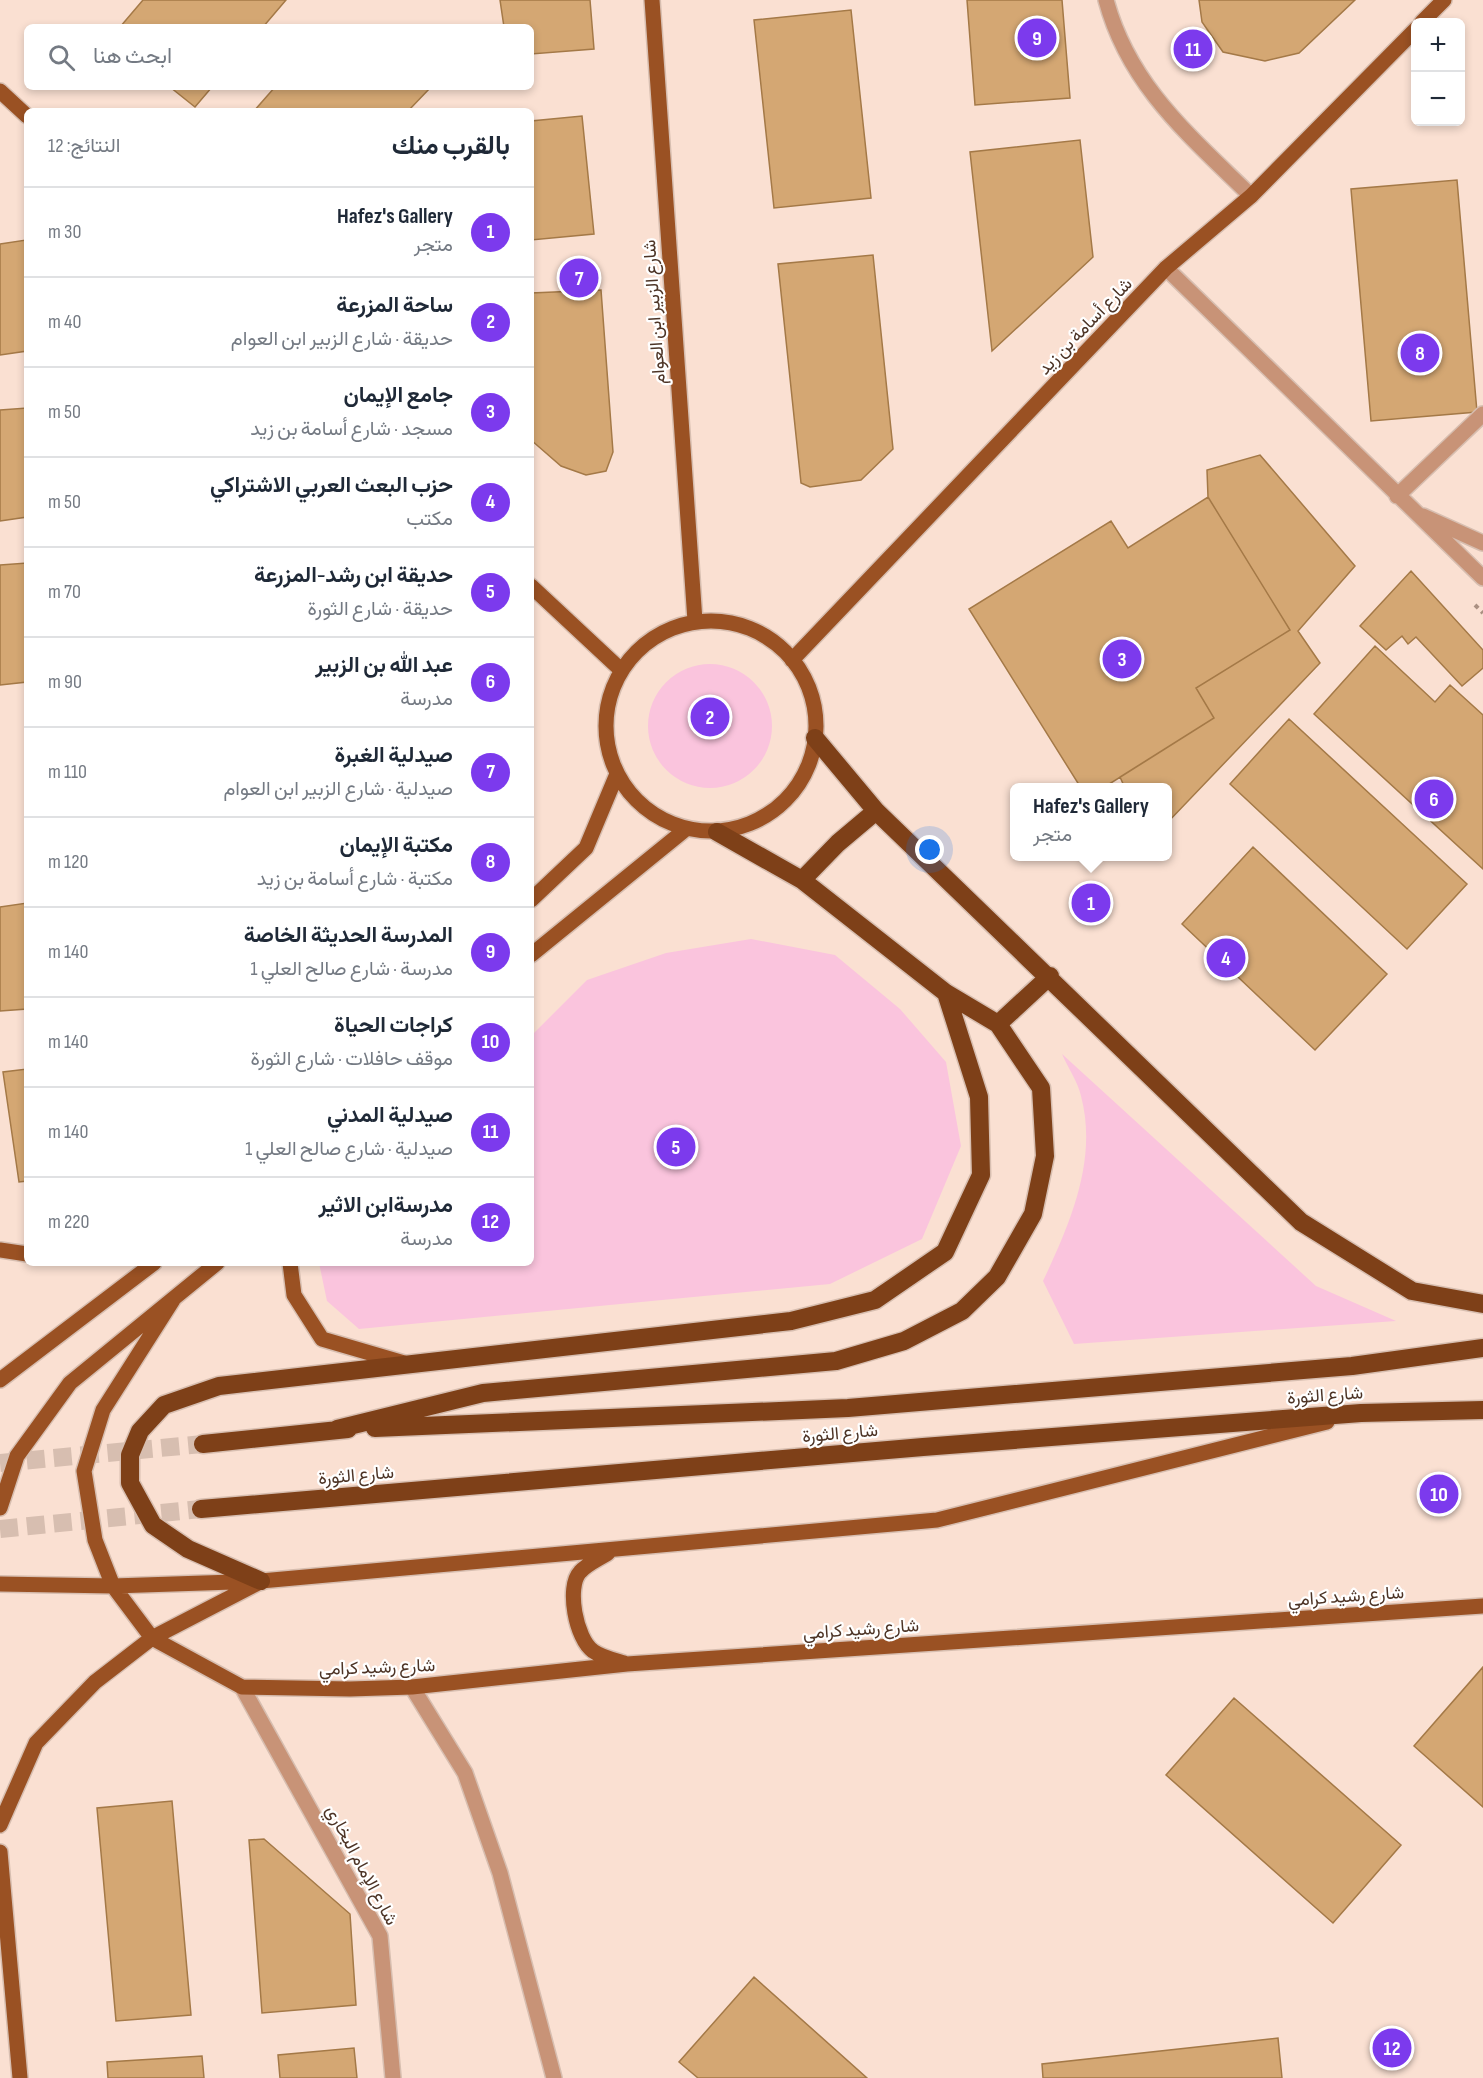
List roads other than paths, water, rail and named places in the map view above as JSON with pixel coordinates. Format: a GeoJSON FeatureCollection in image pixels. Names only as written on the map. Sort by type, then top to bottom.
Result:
{"type":"FeatureCollection","features":[{"type":"Feature","properties":{"kind":"highway"},"geometry":{"type":"LineString","coordinates":[[815,738],[876,811],[1050,976],[1300,1222],[1412,1291],[1483,1304]]}},
{"type":"Feature","properties":{"kind":"highway"},"geometry":{"type":"LineString","coordinates":[[802,880],[838,843],[876,811]]}},
{"type":"Feature","properties":{"kind":"highway"},"geometry":{"type":"LineString","coordinates":[[337,1429],[483,1392],[836,1361],[904,1341],[962,1311],[997,1277],[1033,1214],[1045,1156],[1041,1088],[998,1024],[946,993],[802,880],[717,832]]}},
{"type":"Feature","properties":{"kind":"highway"},"geometry":{"type":"LineString","coordinates":[[998,1024],[1050,976]]}},
{"type":"Feature","properties":{"kind":"highway"},"geometry":{"type":"LineString","coordinates":[[261,1581],[188,1549],[153,1526],[130,1483],[130,1455],[140,1431],[164,1405],[219,1386],[790,1321],[875,1300],[945,1252],[981,1175],[979,1097],[946,993]]}},
{"type":"Feature","properties":{"kind":"highway","name":"شارع الثورة"},"geometry":{"type":"LineString","coordinates":[[203,1444],[337,1429],[848,1408],[1352,1366],[1483,1348]]}},
{"type":"Feature","properties":{"kind":"highway","name":"شارع الثورة"},"geometry":{"type":"LineString","coordinates":[[201,1509],[923,1447],[1361,1413],[1483,1410]]}},
{"type":"Feature","properties":{"kind":"main road","name":"شارع الزبير ابن العوام"},"geometry":{"type":"LineString","coordinates":[[652,0],[695,621]]}},
{"type":"Feature","properties":{"kind":"main road"},"geometry":{"type":"LineString","coordinates":[[1426,18],[1444,0]]}},
{"type":"Feature","properties":{"kind":"main road","name":"شارع أسامة بن زيد"},"geometry":{"type":"LineString","coordinates":[[792,660],[1166,268],[1251,196],[1411,34]]}},
{"type":"Feature","properties":{"kind":"main road"},"geometry":{"type":"LineString","coordinates":[[0,91],[24,113]]}},
{"type":"Feature","properties":{"kind":"main road"},"geometry":{"type":"LineString","coordinates":[[534,589],[621,670]]}},
{"type":"Feature","properties":{"kind":"main road"},"geometry":{"type":"LineString","coordinates":[[695,621],[731,622],[765,636],[792,660],[807,684],[814,710],[815,738],[808,766],[793,792],[772,812],[746,826],[717,832],[686,829],[658,818],[634,799],[616,774],[606,740],[608,704],[621,670],[640,647],[666,630],[695,621]]}},
{"type":"Feature","properties":{"kind":"main road"},"geometry":{"type":"LineString","coordinates":[[534,897],[586,848],[616,774]]}},
{"type":"Feature","properties":{"kind":"main road"},"geometry":{"type":"LineString","coordinates":[[534,953],[686,829]]}},
{"type":"Feature","properties":{"kind":"main road"},"geometry":{"type":"LineString","coordinates":[[0,1250],[24,1254]]}},
{"type":"Feature","properties":{"kind":"main road"},"geometry":{"type":"LineString","coordinates":[[0,1380],[150,1266]]}},
{"type":"Feature","properties":{"kind":"main road"},"geometry":{"type":"LineString","coordinates":[[0,1508],[16,1456],[70,1383],[213,1266]]}},
{"type":"Feature","properties":{"kind":"main road"},"geometry":{"type":"LineString","coordinates":[[291,1266],[294,1295],[322,1339],[407,1364]]}},
{"type":"Feature","properties":{"kind":"main road"},"geometry":{"type":"LineString","coordinates":[[173,1300],[103,1410],[84,1471],[95,1540],[113,1586],[152,1638],[242,1687]]}},
{"type":"Feature","properties":{"kind":"main road"},"geometry":{"type":"LineString","coordinates":[[0,1584],[113,1586],[261,1581],[937,1520],[1361,1413]]}},
{"type":"Feature","properties":{"kind":"main road"},"geometry":{"type":"LineString","coordinates":[[613,1550],[579,1572],[574,1584],[576,1613],[583,1640],[592,1651],[627,1664]]}},
{"type":"Feature","properties":{"kind":"main road"},"geometry":{"type":"LineString","coordinates":[[0,1826],[36,1743],[95,1682],[152,1638],[261,1581]]}},
{"type":"Feature","properties":{"kind":"main road","name":"شارع رشيد كرامي"},"geometry":{"type":"LineString","coordinates":[[242,1687],[350,1689],[412,1687],[627,1664],[1483,1606]]}},
{"type":"Feature","properties":{"kind":"main road"},"geometry":{"type":"LineString","coordinates":[[0,1852],[20,2078]]}},
{"type":"Feature","properties":{"kind":"street"},"geometry":{"type":"LineString","coordinates":[[1106,0],[1112,22],[1134,68],[1165,112],[1251,196]]}},
{"type":"Feature","properties":{"kind":"street"},"geometry":{"type":"LineString","coordinates":[[1166,268],[1411,511],[1483,578]]}},
{"type":"Feature","properties":{"kind":"street"},"geometry":{"type":"LineString","coordinates":[[1397,496],[1483,414]]}},
{"type":"Feature","properties":{"kind":"street"},"geometry":{"type":"LineString","coordinates":[[1411,511],[1483,543]]}},
{"type":"Feature","properties":{"kind":"street","name":"شارع الإمام البخاري"},"geometry":{"type":"LineString","coordinates":[[242,1687],[380,1936],[393,2078]]}},
{"type":"Feature","properties":{"kind":"street"},"geometry":{"type":"LineString","coordinates":[[412,1687],[465,1773],[500,1873],[554,2078]]}},
{"type":"Feature","properties":{"kind":"tunnel"},"geometry":{"type":"LineString","coordinates":[[0,1463],[203,1444]]}},
{"type":"Feature","properties":{"kind":"tunnel"},"geometry":{"type":"LineString","coordinates":[[0,1529],[201,1509]]}},
{"type":"Feature","properties":{"kind":"place","name":"المدرسة الحديثة الخاصة"},"geometry":{"type":"Point","coordinates":[1037,38]}},
{"type":"Feature","properties":{"kind":"place","name":"صيدلية المدني"},"geometry":{"type":"Point","coordinates":[1193,49]}},
{"type":"Feature","properties":{"kind":"place","name":"صيدلية الغبرة"},"geometry":{"type":"Point","coordinates":[579,278]}},
{"type":"Feature","properties":{"kind":"place","name":"مكتبة الإيمان"},"geometry":{"type":"Point","coordinates":[1420,353]}},
{"type":"Feature","properties":{"kind":"place","name":"جامع الإيمان"},"geometry":{"type":"Point","coordinates":[1122,659]}},
{"type":"Feature","properties":{"kind":"place","name":"ساحة المزرعة"},"geometry":{"type":"Point","coordinates":[710,717]}},
{"type":"Feature","properties":{"kind":"place","name":"عبد الله بن الزبير"},"geometry":{"type":"Point","coordinates":[1434,799]}},
{"type":"Feature","properties":{"kind":"place","name":"Hafez's Gallery"},"geometry":{"type":"Point","coordinates":[1091,903]}},
{"type":"Feature","properties":{"kind":"place","name":"حزب البعث العربي الاشتراكي"},"geometry":{"type":"Point","coordinates":[1226,958]}},
{"type":"Feature","properties":{"kind":"place","name":"حديقة ابن رشد-المزرعة"},"geometry":{"type":"Point","coordinates":[676,1147]}},
{"type":"Feature","properties":{"kind":"place","name":"كراجات الحياة"},"geometry":{"type":"Point","coordinates":[1439,1494]}},
{"type":"Feature","properties":{"kind":"place","name":"مدرسةابن الاثير"},"geometry":{"type":"Point","coordinates":[1392,2048]}}]}
